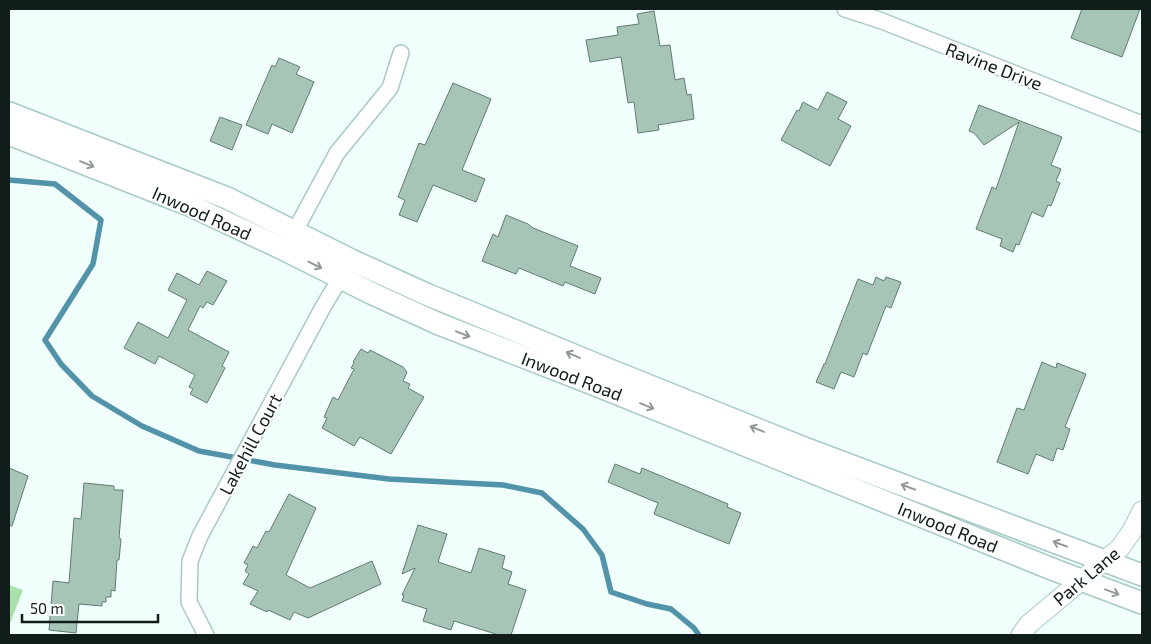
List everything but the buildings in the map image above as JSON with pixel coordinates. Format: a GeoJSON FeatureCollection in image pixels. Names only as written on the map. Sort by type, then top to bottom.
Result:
{"type":"FeatureCollection","features":[{"type":"Feature","properties":{"kind":"main road","name":"Inwood Road"},"geometry":{"type":"LineString","coordinates":[[9,113],[57,142],[284,250],[426,294],[601,377],[796,455],[1082,581],[1142,603]]}},
{"type":"Feature","properties":{"kind":"main road","name":"Inwood Road"},"geometry":{"type":"LineString","coordinates":[[9,134],[57,142],[228,198],[295,230],[346,269]]}},
{"type":"Feature","properties":{"kind":"main road","name":"Inwood Road"},"geometry":{"type":"LineString","coordinates":[[796,455],[1142,575]]}},
{"type":"Feature","properties":{"kind":"street","name":"Ravine Drive"},"geometry":{"type":"LineString","coordinates":[[845,9],[1142,124]]}},
{"type":"Feature","properties":{"kind":"street"},"geometry":{"type":"LineString","coordinates":[[284,250],[336,153],[390,88],[401,53]]}},
{"type":"Feature","properties":{"kind":"street","name":"Lakehill Court"},"geometry":{"type":"LineString","coordinates":[[206,635],[189,602],[190,561],[200,536],[318,316],[346,269]]}},
{"type":"Feature","properties":{"kind":"street","name":"Park Lane"},"geometry":{"type":"LineString","coordinates":[[1021,635],[1029,624],[1120,548],[1132,531],[1142,511]]}},
{"type":"Feature","properties":{"kind":"green space"},"geometry":{"type":"Polygon","coordinates":[[[9,585],[23,590],[9,626],[9,585]]]}},
{"type":"Feature","properties":{"kind":"waterway"},"geometry":{"type":"LineString","coordinates":[[9,180],[55,184],[101,220],[93,264],[45,340],[61,364],[92,396],[142,426],[199,451],[275,465],[389,479],[503,485],[542,493],[583,529],[602,555],[611,592],[647,604],[671,609],[694,628],[699,635]]}}]}
